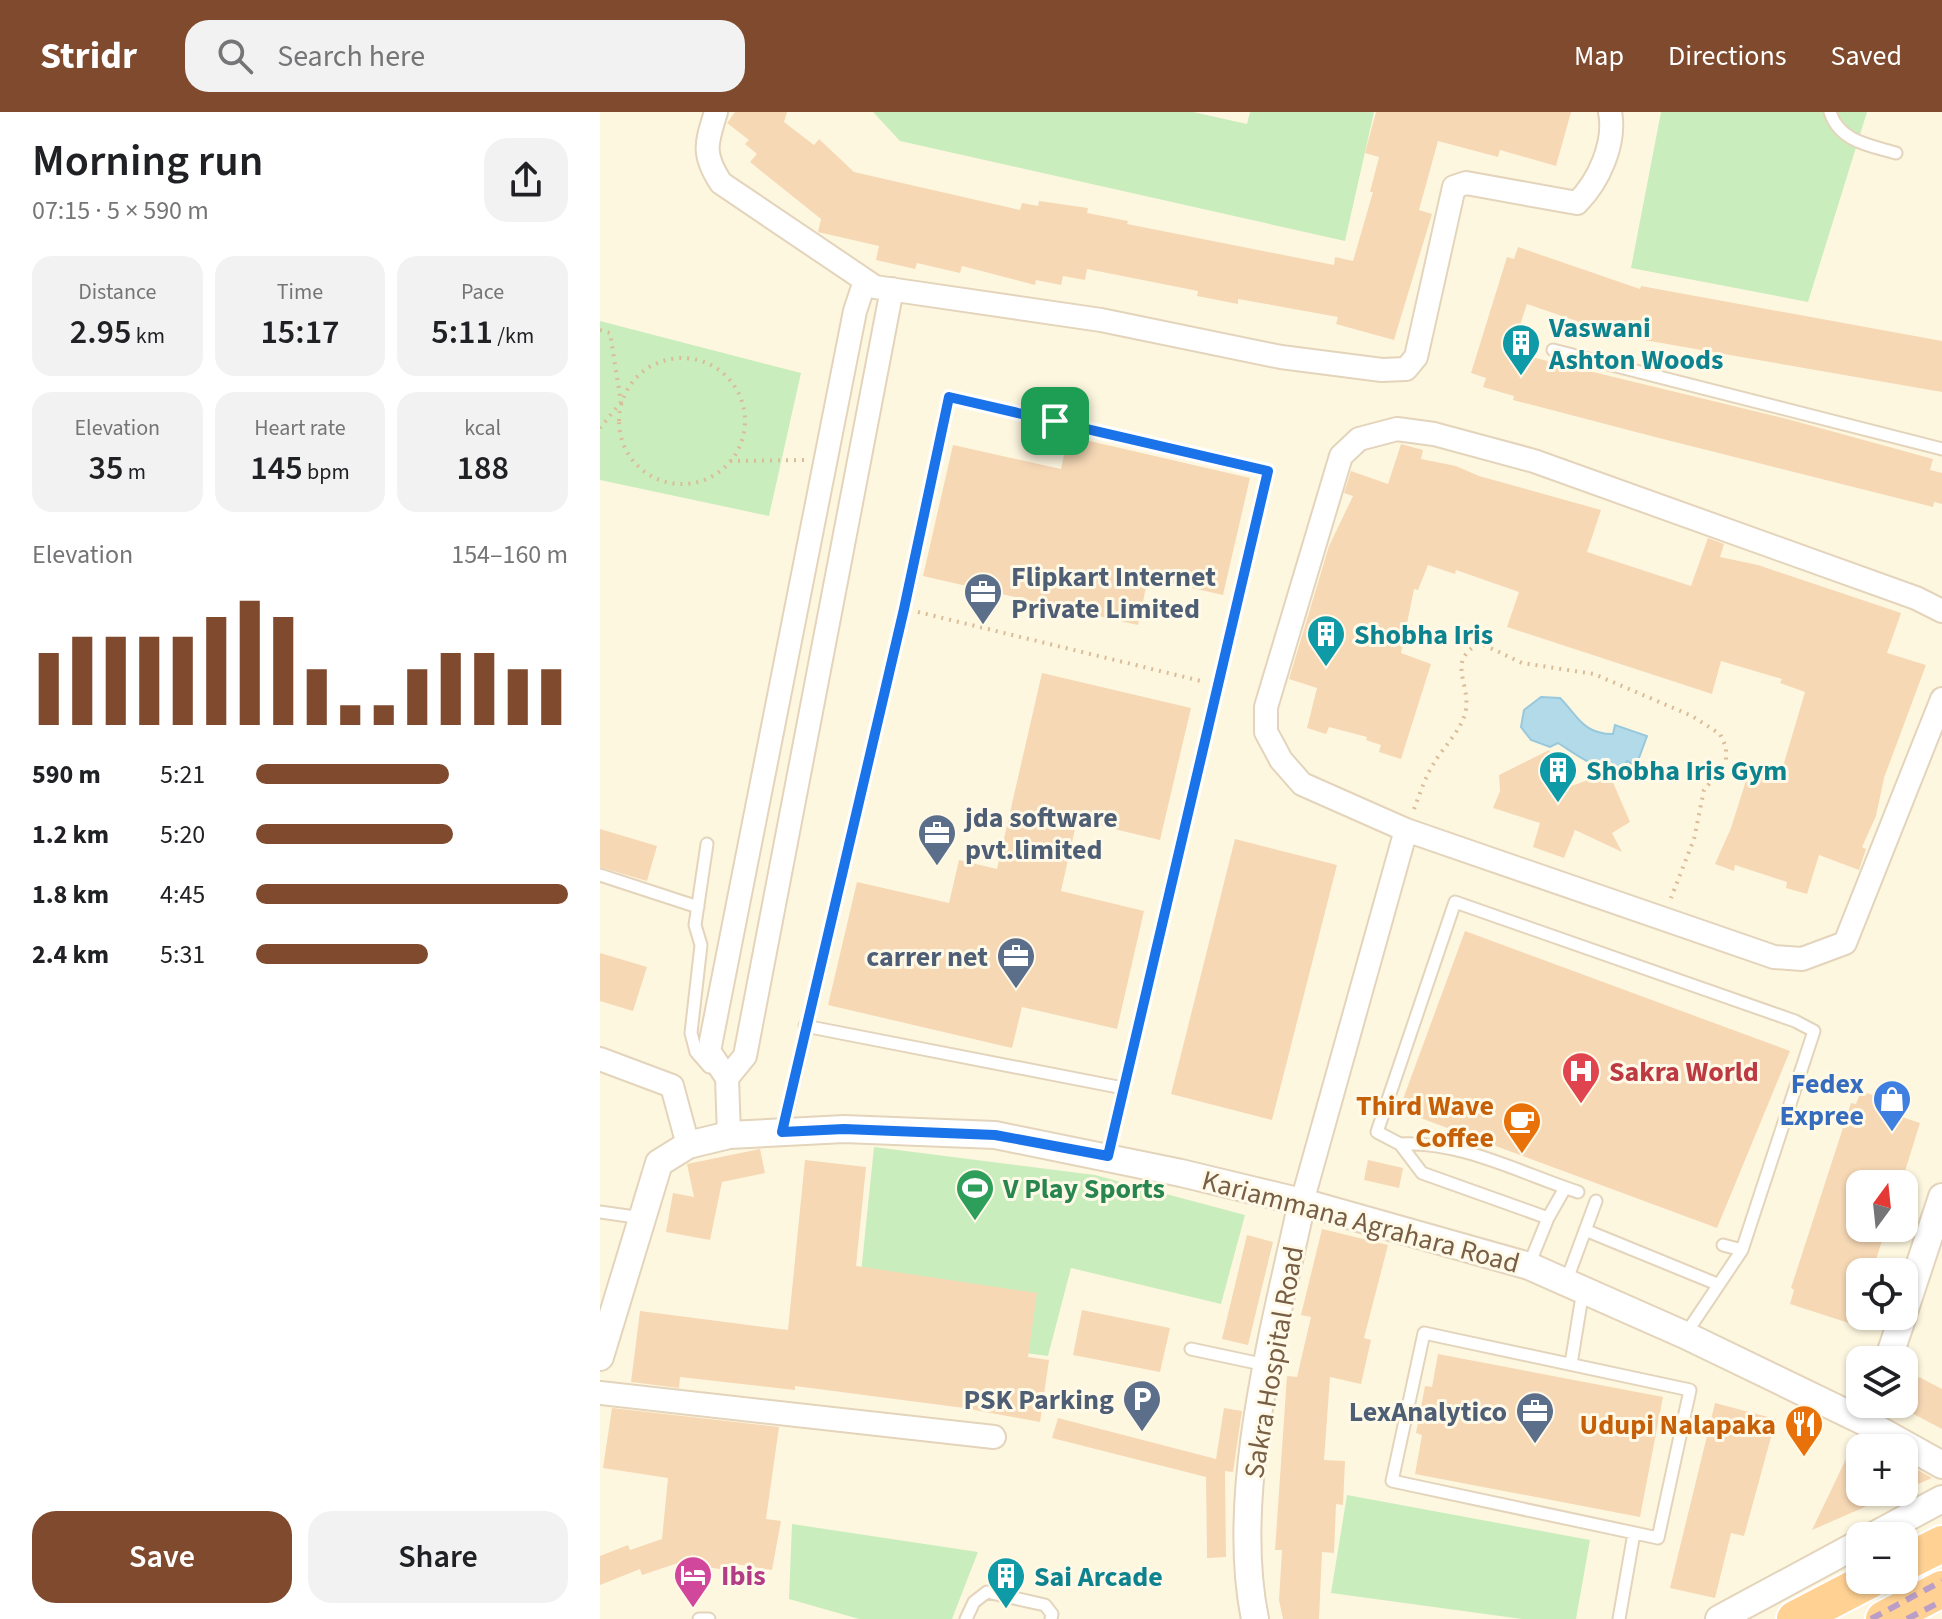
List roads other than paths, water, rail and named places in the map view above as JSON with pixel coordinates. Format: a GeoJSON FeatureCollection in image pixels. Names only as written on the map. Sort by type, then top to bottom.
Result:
{"type":"FeatureCollection","features":[{"type":"Feature","properties":{"kind":"highway"},"geometry":{"type":"LineString","coordinates":[[1918,1556],[1942,1544]]}},
{"type":"Feature","properties":{"kind":"highway"},"geometry":{"type":"LineString","coordinates":[[1884,1619],[1942,1589]]}},
{"type":"Feature","properties":{"kind":"highway"},"geometry":{"type":"LineString","coordinates":[[1795,1619],[1846,1592]]}},
{"type":"Feature","properties":{"kind":"street"},"geometry":{"type":"LineString","coordinates":[[716,112],[708,138],[707,162],[721,183],[875,287],[1101,320],[1281,357],[1382,370],[1406,369],[1416,357],[1454,187],[1466,183],[1577,203],[1592,188],[1598,173],[1613,128],[1610,112]]}},
{"type":"Feature","properties":{"kind":"street"},"geometry":{"type":"LineString","coordinates":[[729,1135],[725,1075],[709,1051],[855,311],[865,281]]}},
{"type":"Feature","properties":{"kind":"street"},"geometry":{"type":"LineString","coordinates":[[725,1075],[745,1056],[892,289]]}},
{"type":"Feature","properties":{"kind":"street"},"geometry":{"type":"LineString","coordinates":[[1942,611],[1916,598],[1534,461],[1434,434],[1397,429],[1359,439],[1341,456],[1266,707],[1266,732],[1281,760],[1302,784],[1406,830],[1774,957],[1802,959],[1845,943],[1942,699]]}},
{"type":"Feature","properties":{"kind":"street","name":"Sakra Hospital Road"},"geometry":{"type":"LineString","coordinates":[[1255,1619],[1247,1584],[1245,1532],[1267,1365],[1302,1202],[1406,830]]}},
{"type":"Feature","properties":{"kind":"street"},"geometry":{"type":"LineString","coordinates":[[600,1059],[672,1086],[688,1145]]}},
{"type":"Feature","properties":{"kind":"street","name":"Kariammana Agrahara Road"},"geometry":{"type":"LineString","coordinates":[[600,1357],[659,1163],[688,1145],[729,1135],[844,1129],[995,1135],[1108,1156],[1302,1202],[1529,1266],[1846,1404]]}},
{"type":"Feature","properties":{"kind":"street"},"geometry":{"type":"LineString","coordinates":[[1918,1269],[1942,1197]]}},
{"type":"Feature","properties":{"kind":"street"},"geometry":{"type":"LineString","coordinates":[[600,1393],[994,1437]]}},
{"type":"Feature","properties":{"kind":"street","name":"Kariammana Agrahara Road"},"geometry":{"type":"LineString","coordinates":[[1876,1418],[1942,1465]]}},
{"type":"Feature","properties":{"kind":"street"},"geometry":{"type":"LineString","coordinates":[[1899,1522],[1942,1499]]}},
{"type":"Feature","properties":{"kind":"street"},"geometry":{"type":"LineString","coordinates":[[1719,1619],[1846,1551]]}},
{"type":"Feature","properties":{"kind":"lane"},"geometry":{"type":"LineString","coordinates":[[1830,112],[1834,123],[1851,140],[1896,153]]}},
{"type":"Feature","properties":{"kind":"lane"},"geometry":{"type":"LineString","coordinates":[[1553,350],[1942,449]]}},
{"type":"Feature","properties":{"kind":"lane"},"geometry":{"type":"LineString","coordinates":[[782,1132],[904,609],[949,397],[1268,471],[1108,1156]]}},
{"type":"Feature","properties":{"kind":"lane"},"geometry":{"type":"LineString","coordinates":[[707,844],[695,925],[701,945],[691,1033],[696,1052],[707,1066],[725,1075]]}},
{"type":"Feature","properties":{"kind":"lane"},"geometry":{"type":"LineString","coordinates":[[600,875],[698,907]]}},
{"type":"Feature","properties":{"kind":"lane"},"geometry":{"type":"LineString","coordinates":[[1548,1218],[1422,1173],[1400,1144],[1377,1132],[1455,902],[1795,1021],[1814,1031],[1742,1250],[1685,1335]]}},
{"type":"Feature","properties":{"kind":"lane"},"geometry":{"type":"LineString","coordinates":[[805,1026],[1123,1088]]}},
{"type":"Feature","properties":{"kind":"lane"},"geometry":{"type":"LineString","coordinates":[[1400,1144],[1422,1143],[1464,1151],[1578,1192]]}},
{"type":"Feature","properties":{"kind":"lane"},"geometry":{"type":"LineString","coordinates":[[1529,1266],[1548,1218],[1565,1188]]}},
{"type":"Feature","properties":{"kind":"lane"},"geometry":{"type":"LineString","coordinates":[[1571,1364],[1574,1285],[1585,1230],[1596,1201]]}},
{"type":"Feature","properties":{"kind":"lane"},"geometry":{"type":"LineString","coordinates":[[600,1212],[642,1218]]}},
{"type":"Feature","properties":{"kind":"lane"},"geometry":{"type":"LineString","coordinates":[[1585,1230],[1717,1284]]}},
{"type":"Feature","properties":{"kind":"lane"},"geometry":{"type":"LineString","coordinates":[[1723,1245],[1742,1250]]}},
{"type":"Feature","properties":{"kind":"lane"},"geometry":{"type":"LineString","coordinates":[[1424,1333],[1690,1390],[1658,1538],[1634,1533],[1392,1481],[1424,1333]]}},
{"type":"Feature","properties":{"kind":"lane"},"geometry":{"type":"LineString","coordinates":[[1191,1349],[1267,1365]]}},
{"type":"Feature","properties":{"kind":"lane"},"geometry":{"type":"LineString","coordinates":[[1619,1619],[1634,1533]]}},
{"type":"Feature","properties":{"kind":"lane"},"geometry":{"type":"LineString","coordinates":[[966,1619],[974,1602],[987,1592],[1045,1605],[1052,1614],[1051,1619]]}},
{"type":"Feature","properties":{"kind":"lane"},"geometry":{"type":"LineString","coordinates":[[699,1619],[709,1619]]}},
{"type":"Feature","properties":{"kind":"water"},"geometry":{"type":"Polygon","coordinates":[[[1541,697],[1560,698],[1582,723],[1595,731],[1613,734],[1615,725],[1647,736],[1636,766],[1627,761],[1624,767],[1596,765],[1558,743],[1550,747],[1531,740],[1521,727],[1524,710],[1541,697]]]}},
{"type":"Feature","properties":{"kind":"railway"},"geometry":{"type":"LineString","coordinates":[[1871,1619],[1942,1581]]}},
{"type":"Feature","properties":{"kind":"railway"},"geometry":{"type":"LineString","coordinates":[[1907,1619],[1942,1601]]}},
{"type":"Feature","properties":{"kind":"place","name":"Vaswani Ashton Woods"},"geometry":{"type":"Point","coordinates":[1521,377]}},
{"type":"Feature","properties":{"kind":"place","name":"Flipkart Internet Private Limited"},"geometry":{"type":"Point","coordinates":[983,626]}},
{"type":"Feature","properties":{"kind":"place","name":"Shobha Iris"},"geometry":{"type":"Point","coordinates":[1326,668]}},
{"type":"Feature","properties":{"kind":"place","name":"Shobha Iris Gym"},"geometry":{"type":"Point","coordinates":[1558,804]}},
{"type":"Feature","properties":{"kind":"place","name":"jda software pvt.limited"},"geometry":{"type":"Point","coordinates":[937,867]}},
{"type":"Feature","properties":{"kind":"place","name":"carrer net"},"geometry":{"type":"Point","coordinates":[1016,990]}},
{"type":"Feature","properties":{"kind":"place","name":"Sakra World"},"geometry":{"type":"Point","coordinates":[1581,1105]}},
{"type":"Feature","properties":{"kind":"place","name":"Fedex Expree"},"geometry":{"type":"Point","coordinates":[1892,1133]}},
{"type":"Feature","properties":{"kind":"place","name":"Third Wave Coffee"},"geometry":{"type":"Point","coordinates":[1522,1155]}},
{"type":"Feature","properties":{"kind":"place","name":"V Play Sports"},"geometry":{"type":"Point","coordinates":[975,1222]}},
{"type":"Feature","properties":{"kind":"place","name":"PSK Parking"},"geometry":{"type":"Point","coordinates":[1142,1433]}},
{"type":"Feature","properties":{"kind":"place","name":"LexAnalytico"},"geometry":{"type":"Point","coordinates":[1535,1445]}},
{"type":"Feature","properties":{"kind":"place","name":"Udupi Nalapaka"},"geometry":{"type":"Point","coordinates":[1804,1458]}},
{"type":"Feature","properties":{"kind":"place","name":"Ibis"},"geometry":{"type":"Point","coordinates":[693,1609]}},
{"type":"Feature","properties":{"kind":"place","name":"Sai Arcade"},"geometry":{"type":"Point","coordinates":[1006,1610]}}]}
